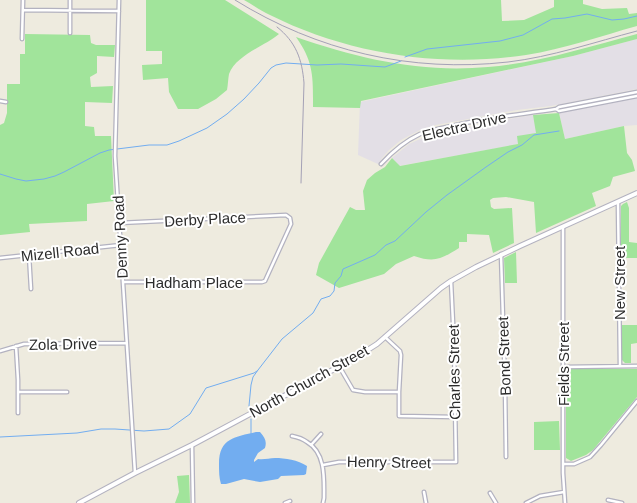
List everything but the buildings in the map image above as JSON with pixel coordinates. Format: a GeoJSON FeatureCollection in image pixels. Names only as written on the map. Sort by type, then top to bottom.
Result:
{"type":"FeatureCollection","features":[{"type":"Feature","properties":{"kind":"main road","name":"North Church Street"},"geometry":{"type":"LineString","coordinates":[[79,503],[362,354],[385,337],[441,288],[476,267],[637,193]]}},
{"type":"Feature","properties":{"kind":"street"},"geometry":{"type":"LineString","coordinates":[[22,40],[23,0]]}},
{"type":"Feature","properties":{"kind":"street"},"geometry":{"type":"LineString","coordinates":[[70,0],[70,33]]}},
{"type":"Feature","properties":{"kind":"street","name":"Denny Road"},"geometry":{"type":"LineString","coordinates":[[119,0],[115,140],[122,282],[135,473]]}},
{"type":"Feature","properties":{"kind":"street"},"geometry":{"type":"LineString","coordinates":[[23,10],[119,11]]}},
{"type":"Feature","properties":{"kind":"street","name":"Electra Drive"},"geometry":{"type":"LineString","coordinates":[[381,164],[404,144],[426,132],[500,116],[556,109],[637,92]]}},
{"type":"Feature","properties":{"kind":"street","name":"Electra Drive"},"geometry":{"type":"LineString","coordinates":[[556,109],[559,111],[637,96]]}},
{"type":"Feature","properties":{"kind":"street"},"geometry":{"type":"LineString","coordinates":[[0,101],[6,102]]}},
{"type":"Feature","properties":{"kind":"street","name":"New Street"},"geometry":{"type":"LineString","coordinates":[[618,201],[620,366]]}},
{"type":"Feature","properties":{"kind":"street","name":"Derby Place"},"geometry":{"type":"LineString","coordinates":[[119,223],[286,215],[290,218],[291,224],[265,281]]}},
{"type":"Feature","properties":{"kind":"street","name":"Fields Street"},"geometry":{"type":"LineString","coordinates":[[563,226],[564,492],[566,503]]}},
{"type":"Feature","properties":{"kind":"street","name":"Mizell Road"},"geometry":{"type":"LineString","coordinates":[[0,258],[121,245]]}},
{"type":"Feature","properties":{"kind":"street","name":"Bond Street"},"geometry":{"type":"LineString","coordinates":[[501,254],[506,458]]}},
{"type":"Feature","properties":{"kind":"street"},"geometry":{"type":"LineString","coordinates":[[29,255],[31,289]]}},
{"type":"Feature","properties":{"kind":"street","name":"Hadham Place"},"geometry":{"type":"LineString","coordinates":[[122,282],[265,281]]}},
{"type":"Feature","properties":{"kind":"street","name":"Charles Street"},"geometry":{"type":"LineString","coordinates":[[451,281],[456,462]]}},
{"type":"Feature","properties":{"kind":"street"},"geometry":{"type":"LineString","coordinates":[[385,337],[400,351],[401,355],[398,416],[455,417]]}},
{"type":"Feature","properties":{"kind":"street","name":"Zola Drive"},"geometry":{"type":"LineString","coordinates":[[0,351],[24,344],[126,343]]}},
{"type":"Feature","properties":{"kind":"street"},"geometry":{"type":"LineString","coordinates":[[16,346],[18,413]]}},
{"type":"Feature","properties":{"kind":"street"},"geometry":{"type":"LineString","coordinates":[[339,366],[353,390],[399,392]]}},
{"type":"Feature","properties":{"kind":"street"},"geometry":{"type":"LineString","coordinates":[[563,367],[637,366]]}},
{"type":"Feature","properties":{"kind":"street"},"geometry":{"type":"LineString","coordinates":[[18,392],[67,392]]}},
{"type":"Feature","properties":{"kind":"street"},"geometry":{"type":"LineString","coordinates":[[564,464],[574,464],[590,456],[637,401]]}},
{"type":"Feature","properties":{"kind":"street"},"geometry":{"type":"LineString","coordinates":[[311,444],[321,434]]}},
{"type":"Feature","properties":{"kind":"street"},"geometry":{"type":"LineString","coordinates":[[292,436],[307,441],[319,456],[323,465],[323,503]]}},
{"type":"Feature","properties":{"kind":"street"},"geometry":{"type":"LineString","coordinates":[[192,445],[193,503]]}},
{"type":"Feature","properties":{"kind":"street","name":"Henry Street"},"geometry":{"type":"LineString","coordinates":[[323,465],[339,462],[456,462]]}},
{"type":"Feature","properties":{"kind":"street"},"geometry":{"type":"LineString","coordinates":[[424,492],[426,503]]}},
{"type":"Feature","properties":{"kind":"street"},"geometry":{"type":"LineString","coordinates":[[527,503],[540,496],[564,492]]}},
{"type":"Feature","properties":{"kind":"street"},"geometry":{"type":"LineString","coordinates":[[490,493],[496,503]]}},
{"type":"Feature","properties":{"kind":"street"},"geometry":{"type":"LineString","coordinates":[[608,500],[622,503]]}},
{"type":"Feature","properties":{"kind":"street"},"geometry":{"type":"LineString","coordinates":[[285,503],[290,501]]}},
{"type":"Feature","properties":{"kind":"shaded area"},"geometry":{"type":"Polygon","coordinates":[[[637,39],[637,89],[551,106],[517,110],[436,125],[420,130],[401,140],[389,150],[378,164],[358,155],[360,102],[573,56],[637,39]]]}},
{"type":"Feature","properties":{"kind":"shaded area"},"geometry":{"type":"Polygon","coordinates":[[[637,98],[637,125],[565,139],[559,113],[637,98]]]}},
{"type":"Feature","properties":{"kind":"shaded area"},"geometry":{"type":"Polygon","coordinates":[[[533,115],[537,133],[519,144],[399,166],[392,158],[409,144],[431,134],[533,115]]]}},
{"type":"Feature","properties":{"kind":"green space"},"geometry":{"type":"Polygon","coordinates":[[[146,0],[225,0],[279,34],[238,61],[229,74],[227,90],[216,99],[198,109],[178,109],[169,92],[168,78],[143,80],[142,65],[162,64],[162,51],[146,51],[146,0]]]}},
{"type":"Feature","properties":{"kind":"green space"},"geometry":{"type":"Polygon","coordinates":[[[244,0],[501,0],[502,21],[524,20],[554,7],[554,0],[583,0],[583,4],[602,9],[627,8],[629,14],[637,13],[637,26],[568,46],[526,55],[494,59],[428,58],[395,54],[331,40],[263,12],[244,0]]]}},
{"type":"Feature","properties":{"kind":"green space"},"geometry":{"type":"Polygon","coordinates":[[[25,34],[90,35],[91,43],[96,45],[115,45],[114,57],[97,56],[97,73],[90,77],[91,87],[113,86],[112,103],[85,102],[85,126],[94,127],[95,136],[111,136],[114,201],[87,204],[87,221],[29,224],[30,232],[0,235],[0,125],[4,123],[7,113],[7,84],[20,84],[20,54],[25,54],[25,34]]]}},
{"type":"Feature","properties":{"kind":"green space"},"geometry":{"type":"Polygon","coordinates":[[[637,34],[637,39],[573,56],[361,101],[360,108],[313,107],[311,70],[306,54],[296,37],[367,58],[414,66],[463,68],[525,62],[637,34]]]}},
{"type":"Feature","properties":{"kind":"green space"},"geometry":{"type":"Polygon","coordinates":[[[559,113],[565,139],[624,126],[627,153],[632,160],[635,171],[613,177],[610,186],[592,193],[596,206],[536,233],[534,202],[506,197],[493,198],[490,200],[491,207],[494,209],[512,208],[514,243],[493,253],[489,235],[467,234],[467,242],[459,242],[459,248],[438,259],[414,256],[396,264],[384,274],[339,288],[316,275],[319,263],[350,207],[356,210],[365,210],[363,191],[367,180],[385,167],[392,158],[400,166],[518,144],[517,136],[536,133],[533,115],[559,113]]]}},
{"type":"Feature","properties":{"kind":"green space"},"geometry":{"type":"Polygon","coordinates":[[[627,202],[629,208],[629,242],[637,243],[637,258],[621,258],[621,206],[627,202]]]}},
{"type":"Feature","properties":{"kind":"green space"},"geometry":{"type":"Polygon","coordinates":[[[516,252],[517,283],[505,283],[504,258],[516,252]]]}},
{"type":"Feature","properties":{"kind":"green space"},"geometry":{"type":"Polygon","coordinates":[[[621,325],[637,325],[637,343],[631,344],[631,363],[625,363],[622,360],[621,325]]]}},
{"type":"Feature","properties":{"kind":"green space"},"geometry":{"type":"Polygon","coordinates":[[[569,369],[637,369],[637,397],[593,450],[571,461],[566,458],[566,372],[569,369]]]}},
{"type":"Feature","properties":{"kind":"green space"},"geometry":{"type":"Polygon","coordinates":[[[559,421],[560,450],[534,450],[534,422],[559,421]]]}},
{"type":"Feature","properties":{"kind":"green space"},"geometry":{"type":"Polygon","coordinates":[[[189,475],[190,503],[175,503],[179,492],[177,476],[189,475]]]}},
{"type":"Feature","properties":{"kind":"water"},"geometry":{"type":"Polygon","coordinates":[[[260,432],[266,443],[265,448],[258,453],[254,462],[258,459],[283,458],[300,462],[307,466],[306,474],[281,476],[278,479],[260,482],[244,479],[221,484],[219,464],[220,455],[225,444],[235,437],[260,432]]]}},
{"type":"Feature","properties":{"kind":"waterway"},"geometry":{"type":"LineString","coordinates":[[405,57],[427,49],[500,41],[523,35],[552,19],[587,14],[612,20],[637,16]]}},
{"type":"Feature","properties":{"kind":"waterway"},"geometry":{"type":"LineString","coordinates":[[0,174],[26,181],[44,179],[64,172],[109,150],[149,145],[167,145],[179,141],[207,128],[227,114],[276,65],[286,63],[341,64],[385,67],[401,61]]}},
{"type":"Feature","properties":{"kind":"waterway"},"geometry":{"type":"LineString","coordinates":[[249,406],[253,377],[282,339],[313,313],[321,299],[330,296],[343,269],[375,255],[386,245],[395,241],[447,195],[534,135],[559,131]]}},
{"type":"Feature","properties":{"kind":"waterway"},"geometry":{"type":"LineString","coordinates":[[0,437],[77,433],[101,429],[144,431],[169,429],[190,414],[206,388],[257,371]]}},
{"type":"Feature","properties":{"kind":"waterway"},"geometry":{"type":"LineString","coordinates":[[251,419],[251,435]]}},
{"type":"Feature","properties":{"kind":"railway"},"geometry":{"type":"LineString","coordinates":[[235,0],[266,18],[332,45],[401,61],[436,64],[472,65],[524,60],[637,31]]}},
{"type":"Feature","properties":{"kind":"railway"},"geometry":{"type":"LineString","coordinates":[[277,27],[289,39],[297,52],[303,74],[301,183]]}}]}
